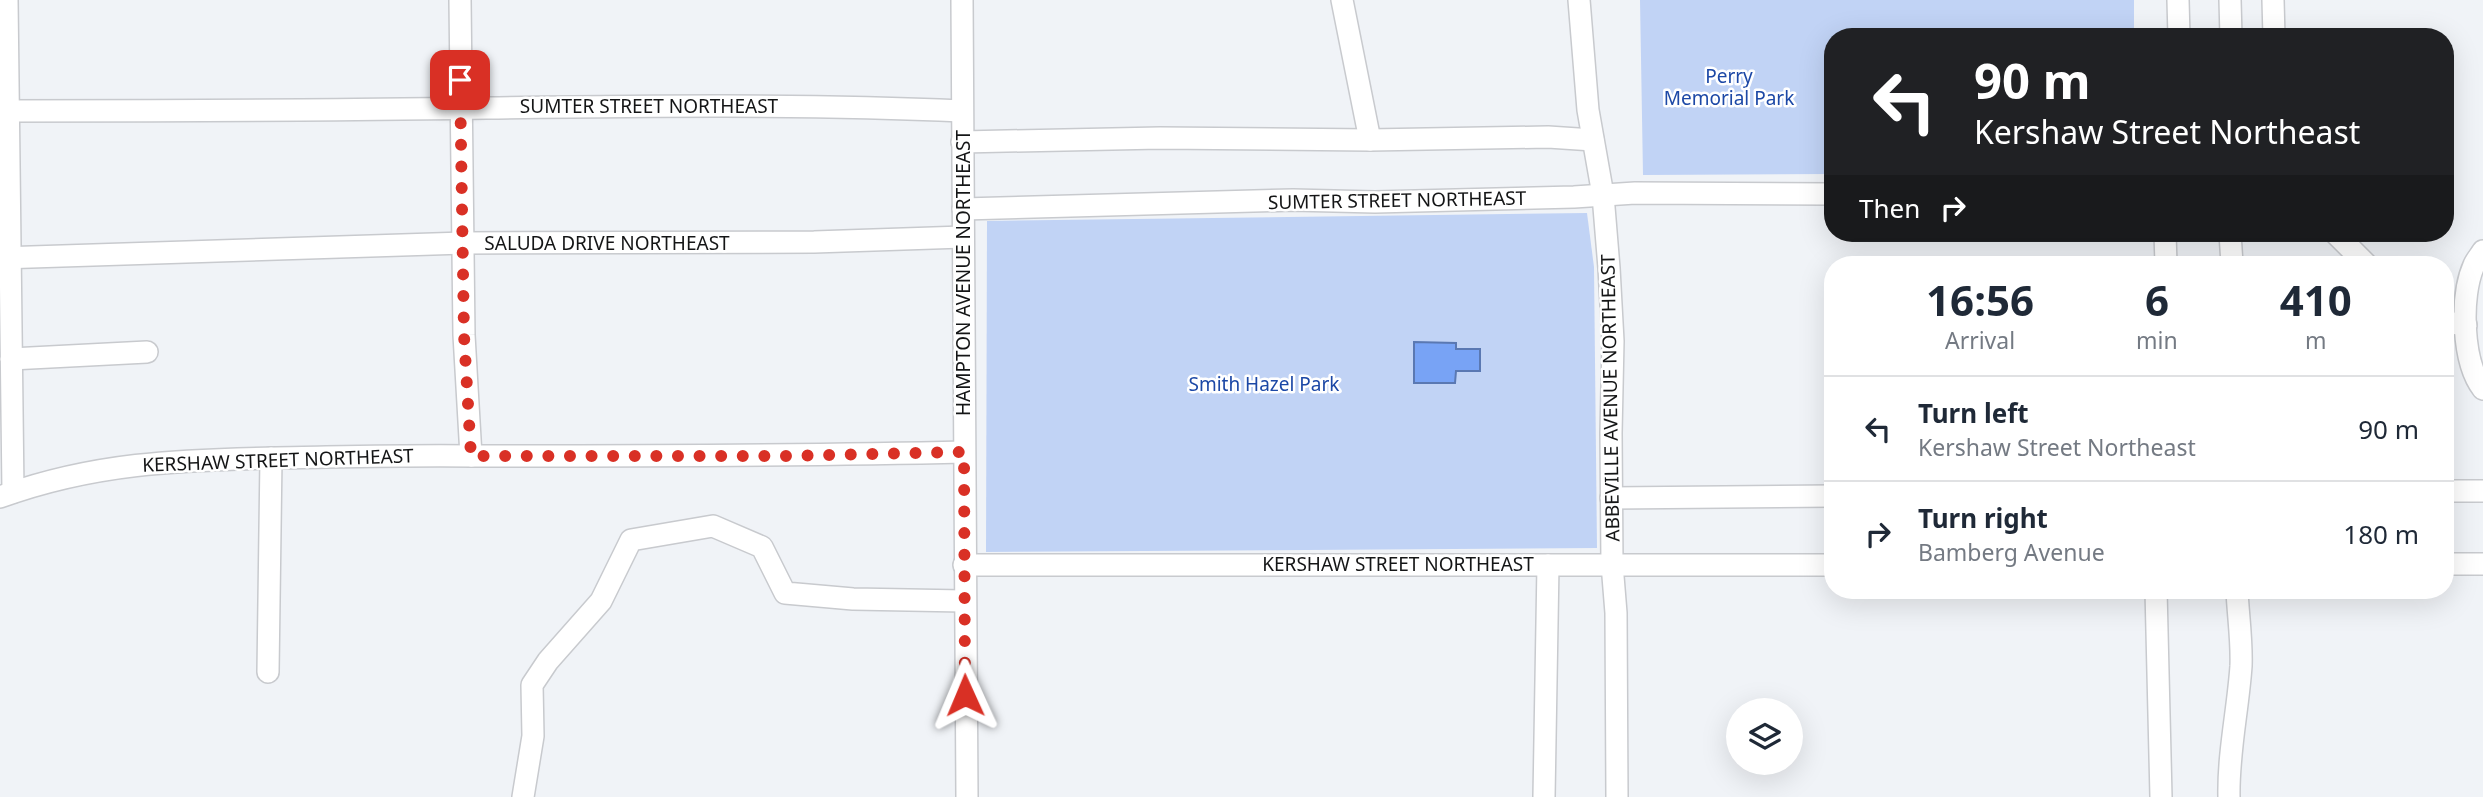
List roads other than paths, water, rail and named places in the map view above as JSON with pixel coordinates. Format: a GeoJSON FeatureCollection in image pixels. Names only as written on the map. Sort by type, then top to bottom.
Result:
{"type":"FeatureCollection","features":[{"type":"Feature","properties":{"kind":"street"},"geometry":{"type":"LineString","coordinates":[[7,0],[4,111],[5,257],[11,359],[7,495]]}},
{"type":"Feature","properties":{"kind":"street"},"geometry":{"type":"LineString","coordinates":[[460,0],[464,335],[471,456],[789,456],[964,452]]}},
{"type":"Feature","properties":{"kind":"street","name":"HAMPTON AVENUE NORTHEAST"},"geometry":{"type":"LineString","coordinates":[[962,0],[967,797]]}},
{"type":"Feature","properties":{"kind":"street"},"geometry":{"type":"LineString","coordinates":[[1342,0],[1370,140]]}},
{"type":"Feature","properties":{"kind":"street","name":"ABBEVILLE AVENUE NORTHEAST"},"geometry":{"type":"LineString","coordinates":[[1579,0],[1593,140],[1603,195],[1613,341],[1611,498],[1616,613],[1617,797]]}},
{"type":"Feature","properties":{"kind":"street"},"geometry":{"type":"LineString","coordinates":[[2178,0],[2179,28]]}},
{"type":"Feature","properties":{"kind":"street"},"geometry":{"type":"LineString","coordinates":[[2230,0],[2231,28]]}},
{"type":"Feature","properties":{"kind":"street"},"geometry":{"type":"LineString","coordinates":[[2273,0],[2274,28]]}},
{"type":"Feature","properties":{"kind":"street","name":"SUMTER STREET NORTHEAST"},"geometry":{"type":"LineString","coordinates":[[4,111],[827,106],[962,111]]}},
{"type":"Feature","properties":{"kind":"street"},"geometry":{"type":"LineString","coordinates":[[962,142],[1160,138],[1370,140],[1548,137],[1593,140]]}},
{"type":"Feature","properties":{"kind":"street","name":"SUMTER STREET NORTHEAST"},"geometry":{"type":"LineString","coordinates":[[962,209],[1293,200],[1375,202],[1635,193],[1824,194]]}},
{"type":"Feature","properties":{"kind":"street","name":"SALUDA DRIVE NORTHEAST"},"geometry":{"type":"LineString","coordinates":[[5,257],[464,243],[801,242],[963,237]]}},
{"type":"Feature","properties":{"kind":"street"},"geometry":{"type":"LineString","coordinates":[[2344,242],[2358,256]]}},
{"type":"Feature","properties":{"kind":"street"},"geometry":{"type":"LineString","coordinates":[[2483,251],[2474,265],[2469,284],[2466,325],[2467,349],[2483,389]]}},
{"type":"Feature","properties":{"kind":"street"},"geometry":{"type":"LineString","coordinates":[[2454,323],[2466,325]]}},
{"type":"Feature","properties":{"kind":"street"},"geometry":{"type":"LineString","coordinates":[[11,359],[148,352]]}},
{"type":"Feature","properties":{"kind":"street","name":"KERSHAW STREET NORTHEAST"},"geometry":{"type":"LineString","coordinates":[[7,495],[66,477],[133,464],[174,460],[471,456]]}},
{"type":"Feature","properties":{"kind":"street"},"geometry":{"type":"LineString","coordinates":[[268,672],[271,458]]}},
{"type":"Feature","properties":{"kind":"street"},"geometry":{"type":"LineString","coordinates":[[2454,491],[2483,491]]}},
{"type":"Feature","properties":{"kind":"street"},"geometry":{"type":"LineString","coordinates":[[1611,498],[1824,496]]}},
{"type":"Feature","properties":{"kind":"street"},"geometry":{"type":"LineString","coordinates":[[523,797],[533,736],[532,685],[548,662],[601,601],[631,540],[713,526],[762,547],[785,593],[853,599],[964,601]]}},
{"type":"Feature","properties":{"kind":"street"},"geometry":{"type":"LineString","coordinates":[[2454,564],[2483,564]]}},
{"type":"Feature","properties":{"kind":"street","name":"KERSHAW STREET NORTHEAST"},"geometry":{"type":"LineString","coordinates":[[964,565],[1824,565]]}},
{"type":"Feature","properties":{"kind":"street"},"geometry":{"type":"LineString","coordinates":[[1544,797],[1548,565]]}},
{"type":"Feature","properties":{"kind":"street"},"geometry":{"type":"LineString","coordinates":[[2156,599],[2161,797]]}},
{"type":"Feature","properties":{"kind":"street"},"geometry":{"type":"LineString","coordinates":[[2230,797],[2231,742],[2241,668],[2237,599]]}},
{"type":"Feature","properties":{"kind":"water"},"geometry":{"type":"Polygon","coordinates":[[[1414,342],[1456,343],[1456,349],[1480,349],[1480,371],[1456,371],[1455,383],[1414,383],[1414,342]]]}},
{"type":"Feature","properties":{"kind":"park label","name":"Perry Memorial Park"},"geometry":{"type":"Point","coordinates":[1729,87]}},
{"type":"Feature","properties":{"kind":"park label","name":"Smith Hazel Park"},"geometry":{"type":"Point","coordinates":[1264,384]}}]}
